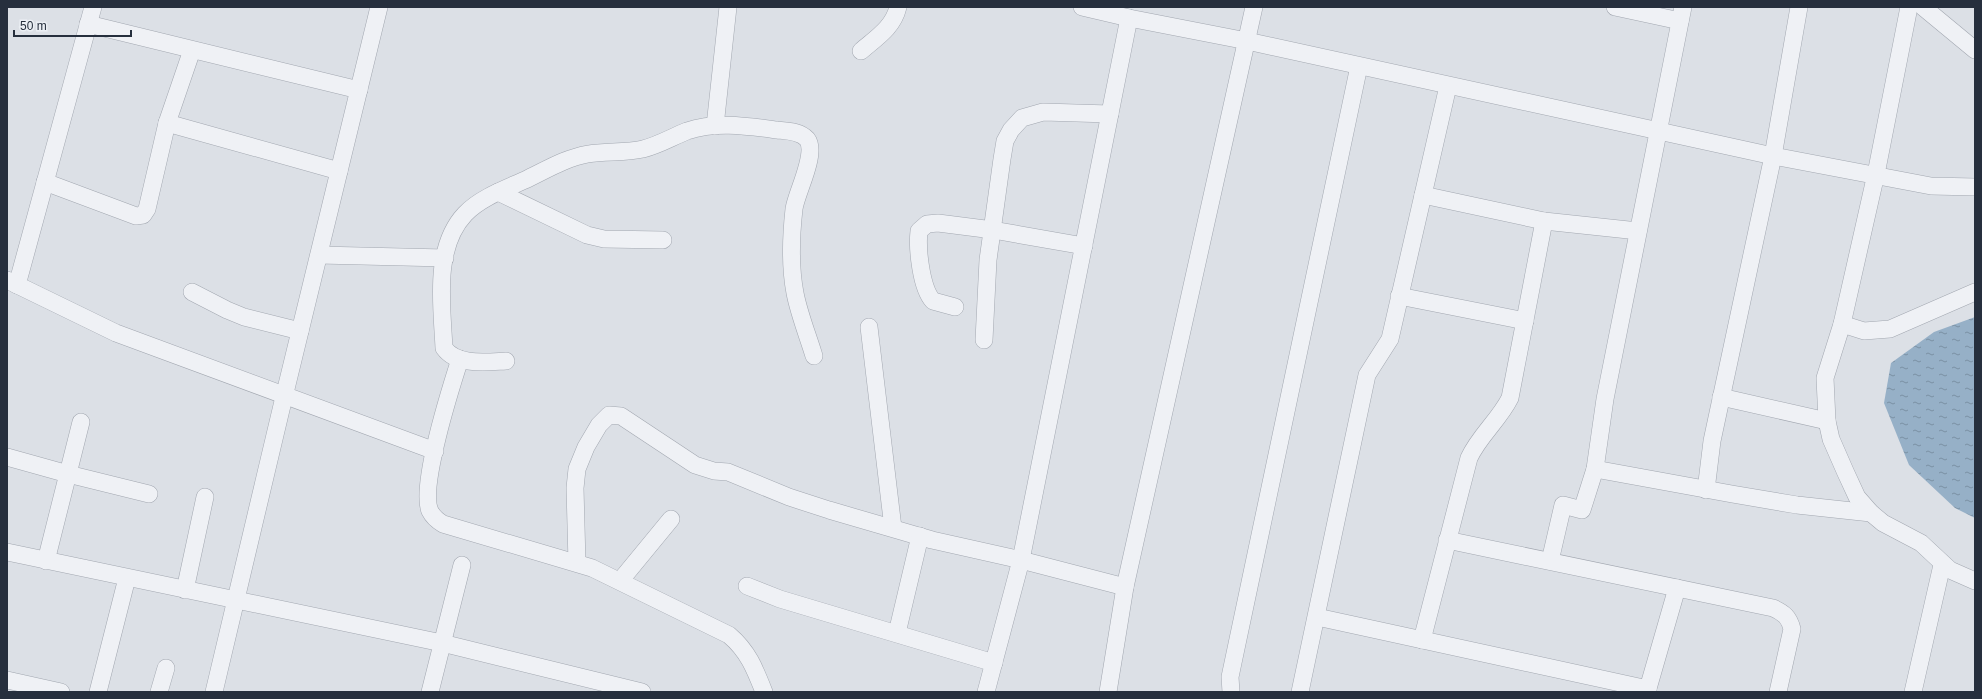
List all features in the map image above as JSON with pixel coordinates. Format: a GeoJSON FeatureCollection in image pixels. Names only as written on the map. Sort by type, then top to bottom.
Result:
{"type":"FeatureCollection","features":[{"type":"Feature","properties":{"kind":"street"},"geometry":{"type":"LineString","coordinates":[[93,7],[46,182],[12,283],[116,334],[284,397],[435,451]]}},
{"type":"Feature","properties":{"kind":"street"},"geometry":{"type":"LineString","coordinates":[[214,692],[318,255],[379,7]]}},
{"type":"Feature","properties":{"kind":"street"},"geometry":{"type":"LineString","coordinates":[[715,126],[728,7]]}},
{"type":"Feature","properties":{"kind":"street"},"geometry":{"type":"LineString","coordinates":[[861,51],[890,26],[898,7]]}},
{"type":"Feature","properties":{"kind":"street"},"geometry":{"type":"LineString","coordinates":[[1082,7],[1129,18],[1246,41],[1773,156],[1876,174],[1932,186],[1975,187]]}},
{"type":"Feature","properties":{"kind":"street"},"geometry":{"type":"LineString","coordinates":[[1108,692],[1124,587],[1254,7]]}},
{"type":"Feature","properties":{"kind":"street"},"geometry":{"type":"LineString","coordinates":[[1550,561],[1563,506],[1582,510],[1595,469],[1605,398],[1682,14],[1615,7]]}},
{"type":"Feature","properties":{"kind":"street"},"geometry":{"type":"LineString","coordinates":[[1706,490],[1712,441],[1773,156],[1799,7]]}},
{"type":"Feature","properties":{"kind":"street"},"geometry":{"type":"LineString","coordinates":[[1909,7],[1876,174],[1842,324],[1825,378],[1827,421],[1831,439],[1857,497],[1871,513],[1883,523],[1921,543],[1942,564],[1975,581]]}},
{"type":"Feature","properties":{"kind":"street"},"geometry":{"type":"LineString","coordinates":[[1923,7],[1975,50]]}},
{"type":"Feature","properties":{"kind":"street"},"geometry":{"type":"LineString","coordinates":[[986,692],[1022,560],[1129,18]]}},
{"type":"Feature","properties":{"kind":"street"},"geometry":{"type":"LineString","coordinates":[[88,24],[359,90]]}},
{"type":"Feature","properties":{"kind":"street"},"geometry":{"type":"LineString","coordinates":[[46,182],[136,216],[143,215],[147,210],[167,123],[192,50]]}},
{"type":"Feature","properties":{"kind":"street"},"geometry":{"type":"LineString","coordinates":[[1231,692],[1230,677],[1359,66]]}},
{"type":"Feature","properties":{"kind":"street"},"geometry":{"type":"LineString","coordinates":[[1300,692],[1317,618],[1367,375],[1390,339],[1448,86]]}},
{"type":"Feature","properties":{"kind":"street"},"geometry":{"type":"LineString","coordinates":[[984,340],[988,260],[1005,141],[1011,130],[1022,118],[1042,112],[1110,114]]}},
{"type":"Feature","properties":{"kind":"street"},"geometry":{"type":"LineString","coordinates":[[167,123],[339,171]]}},
{"type":"Feature","properties":{"kind":"street"},"geometry":{"type":"LineString","coordinates":[[506,361],[486,362],[460,359],[448,353],[444,348],[441,274],[449,240],[464,214],[475,205],[498,192],[574,157],[643,149],[660,144],[688,131],[735,124],[798,132],[809,142],[810,154],[794,208],[792,268],[795,294],[814,356]]}},
{"type":"Feature","properties":{"kind":"street"},"geometry":{"type":"LineString","coordinates":[[498,192],[587,235],[604,239],[663,240]]}},
{"type":"Feature","properties":{"kind":"street"},"geometry":{"type":"LineString","coordinates":[[1423,195],[1544,222],[1638,231]]}},
{"type":"Feature","properties":{"kind":"street"},"geometry":{"type":"LineString","coordinates":[[1422,640],[1469,458],[1474,448],[1503,412],[1510,398],[1544,222]]}},
{"type":"Feature","properties":{"kind":"street"},"geometry":{"type":"LineString","coordinates":[[955,307],[933,301],[926,290],[919,253],[919,231],[927,224],[938,223],[993,230],[1084,246]]}},
{"type":"Feature","properties":{"kind":"street"},"geometry":{"type":"LineString","coordinates":[[318,255],[445,258]]}},
{"type":"Feature","properties":{"kind":"street"},"geometry":{"type":"LineString","coordinates":[[192,292],[244,317],[300,331]]}},
{"type":"Feature","properties":{"kind":"street"},"geometry":{"type":"LineString","coordinates":[[1842,324],[1864,331],[1890,329],[1975,292]]}},
{"type":"Feature","properties":{"kind":"street"},"geometry":{"type":"LineString","coordinates":[[1399,296],[1525,321]]}},
{"type":"Feature","properties":{"kind":"street"},"geometry":{"type":"LineString","coordinates":[[869,328],[893,528]]}},
{"type":"Feature","properties":{"kind":"street"},"geometry":{"type":"LineString","coordinates":[[460,359],[446,404],[435,451],[429,502],[430,511],[436,519],[443,524],[592,568],[729,635],[740,644],[748,655],[756,669],[764,692]]}},
{"type":"Feature","properties":{"kind":"street"},"geometry":{"type":"LineString","coordinates":[[1721,397],[1827,421]]}},
{"type":"Feature","properties":{"kind":"street"},"geometry":{"type":"LineString","coordinates":[[577,563],[575,488],[577,469],[595,430],[603,419],[609,415],[621,416],[695,465],[714,471],[728,472],[789,497],[920,536],[1022,560],[1124,587]]}},
{"type":"Feature","properties":{"kind":"street"},"geometry":{"type":"LineString","coordinates":[[46,561],[80,422]]}},
{"type":"Feature","properties":{"kind":"street"},"geometry":{"type":"LineString","coordinates":[[7,457],[149,494]]}},
{"type":"Feature","properties":{"kind":"street"},"geometry":{"type":"LineString","coordinates":[[1595,469],[1797,505],[1871,513]]}},
{"type":"Feature","properties":{"kind":"street"},"geometry":{"type":"LineString","coordinates":[[185,590],[205,497]]}},
{"type":"Feature","properties":{"kind":"street"},"geometry":{"type":"LineString","coordinates":[[620,581],[671,519]]}},
{"type":"Feature","properties":{"kind":"street"},"geometry":{"type":"LineString","coordinates":[[897,634],[920,536]]}},
{"type":"Feature","properties":{"kind":"street"},"geometry":{"type":"LineString","coordinates":[[1447,540],[1773,608],[1783,612],[1790,621],[1792,629],[1778,692]]}},
{"type":"Feature","properties":{"kind":"street"},"geometry":{"type":"LineString","coordinates":[[7,552],[442,643],[642,692]]}},
{"type":"Feature","properties":{"kind":"street"},"geometry":{"type":"LineString","coordinates":[[1913,692],[1942,564]]}},
{"type":"Feature","properties":{"kind":"street"},"geometry":{"type":"LineString","coordinates":[[430,692],[462,565]]}},
{"type":"Feature","properties":{"kind":"street"},"geometry":{"type":"LineString","coordinates":[[98,692],[127,578]]}},
{"type":"Feature","properties":{"kind":"street"},"geometry":{"type":"LineString","coordinates":[[747,586],[780,599],[994,663]]}},
{"type":"Feature","properties":{"kind":"street"},"geometry":{"type":"LineString","coordinates":[[1317,618],[1647,691],[1677,588]]}},
{"type":"Feature","properties":{"kind":"street"},"geometry":{"type":"LineString","coordinates":[[159,692],[166,668]]}},
{"type":"Feature","properties":{"kind":"street"},"geometry":{"type":"LineString","coordinates":[[7,680],[61,692]]}},
{"type":"Feature","properties":{"kind":"water"},"geometry":{"type":"Polygon","coordinates":[[[1975,317],[1975,518],[1955,508],[1909,465],[1884,403],[1891,363],[1934,332],[1975,317]]]}}]}
